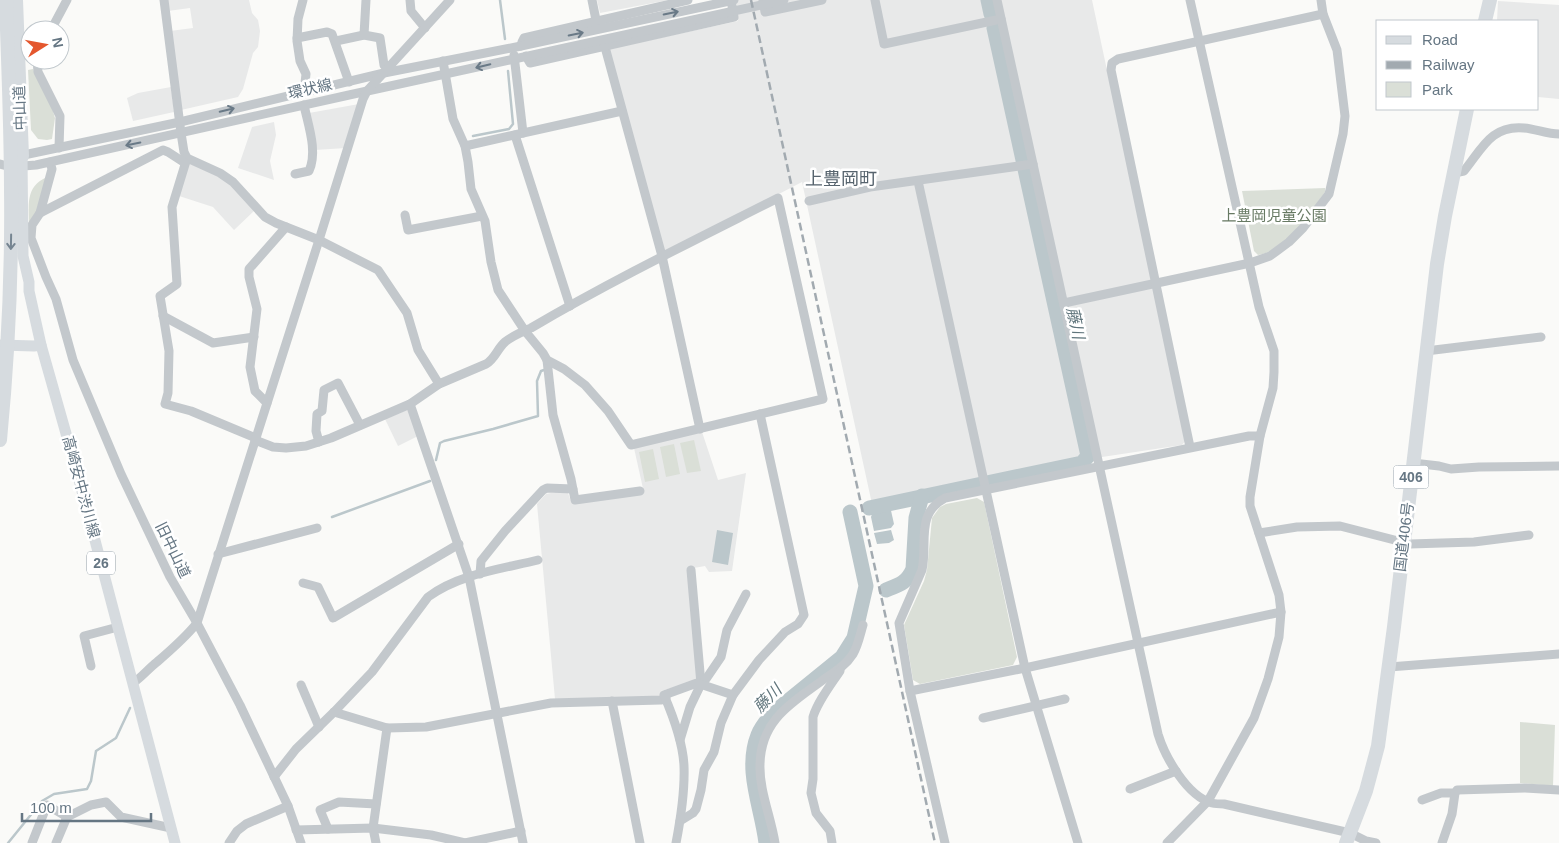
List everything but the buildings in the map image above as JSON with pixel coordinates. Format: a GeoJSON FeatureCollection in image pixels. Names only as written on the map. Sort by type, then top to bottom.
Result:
{"type":"FeatureCollection","features":[{"type":"Feature","properties":{"kind":"highway"},"geometry":{"type":"LineString","coordinates":[[0,440],[11,239],[11,162],[6,0]]}},
{"type":"Feature","properties":{"kind":"highway","name":"中山道"},"geometry":{"type":"LineString","coordinates":[[11,162],[16,0]]}},
{"type":"Feature","properties":{"kind":"highway"},"geometry":{"type":"LineString","coordinates":[[1485,20],[1490,0]]}},
{"type":"Feature","properties":{"kind":"highway","name":"国道406号"},"geometry":{"type":"LineString","coordinates":[[1348,838],[1366,791],[1378,746],[1440,245],[1467,110]]}},
{"type":"Feature","properties":{"kind":"main road","name":"高崎安中渋川線"},"geometry":{"type":"LineString","coordinates":[[11,162],[23,256],[29,282],[28,291],[174,843]]}},
{"type":"Feature","properties":{"kind":"main road"},"geometry":{"type":"LineString","coordinates":[[4,345],[41,345]]}},
{"type":"Feature","properties":{"kind":"street"},"geometry":{"type":"LineString","coordinates":[[56,20],[67,0]]}},
{"type":"Feature","properties":{"kind":"street"},"geometry":{"type":"LineString","coordinates":[[164,0],[186,160],[172,207],[177,284],[160,296],[169,351],[168,394],[165,404],[190,411],[273,447],[306,446],[332,438],[410,404],[439,384],[486,364],[491,361],[506,341],[662,256],[778,198],[823,399],[631,445],[608,411],[585,386],[564,369],[547,360]]}},
{"type":"Feature","properties":{"kind":"street"},"geometry":{"type":"LineString","coordinates":[[303,0],[298,18],[297,38],[300,61],[306,74],[304,92]]}},
{"type":"Feature","properties":{"kind":"street"},"geometry":{"type":"LineString","coordinates":[[364,35],[366,0]]}},
{"type":"Feature","properties":{"kind":"street"},"geometry":{"type":"LineString","coordinates":[[410,0],[411,11],[425,28]]}},
{"type":"Feature","properties":{"kind":"street"},"geometry":{"type":"LineString","coordinates":[[132,683],[180,643],[197,623],[320,240],[363,99],[368,91],[450,0]]}},
{"type":"Feature","properties":{"kind":"street"},"geometry":{"type":"LineString","coordinates":[[592,0],[596,20]]}},
{"type":"Feature","properties":{"kind":"street"},"geometry":{"type":"LineString","coordinates":[[570,306],[519,134],[514,59],[517,47],[524,38],[688,0]]}},
{"type":"Feature","properties":{"kind":"street","name":"環状線"},"geometry":{"type":"LineString","coordinates":[[11,162],[60,148],[180,122],[384,73],[517,47],[732,0]]}},
{"type":"Feature","properties":{"kind":"street"},"geometry":{"type":"LineString","coordinates":[[526,56],[530,62],[605,47],[734,17],[732,0]]}},
{"type":"Feature","properties":{"kind":"street"},"geometry":{"type":"LineString","coordinates":[[763,0],[765,12],[822,0]]}},
{"type":"Feature","properties":{"kind":"street","name":"環状線"},"geometry":{"type":"LineString","coordinates":[[11,162],[50,162],[784,0]]}},
{"type":"Feature","properties":{"kind":"street"},"geometry":{"type":"LineString","coordinates":[[875,0],[884,44],[1001,19]]}},
{"type":"Feature","properties":{"kind":"street"},"geometry":{"type":"LineString","coordinates":[[997,0],[1138,642],[1160,740],[1166,756],[1190,788],[1208,801],[1348,838],[1376,843]]}},
{"type":"Feature","properties":{"kind":"street"},"geometry":{"type":"LineString","coordinates":[[1167,843],[1208,801],[1254,718],[1268,679],[1279,637],[1281,612],[1276,584],[1250,506],[1260,436],[1273,388],[1274,351],[1259,307],[1190,0]]}},
{"type":"Feature","properties":{"kind":"street"},"geometry":{"type":"LineString","coordinates":[[1064,303],[1250,263],[1270,256],[1289,242],[1303,228],[1329,194],[1343,134],[1345,116],[1336,50],[1323,14],[1321,0]]}},
{"type":"Feature","properties":{"kind":"street"},"geometry":{"type":"LineString","coordinates":[[1190,447],[1111,70],[1112,63],[1118,59],[1323,14]]}},
{"type":"Feature","properties":{"kind":"street"},"geometry":{"type":"LineString","coordinates":[[297,38],[327,32],[332,34],[349,82]]}},
{"type":"Feature","properties":{"kind":"street"},"geometry":{"type":"LineString","coordinates":[[336,41],[364,35],[380,38],[384,65],[391,66]]}},
{"type":"Feature","properties":{"kind":"street"},"geometry":{"type":"LineString","coordinates":[[605,47],[662,256],[700,429]]}},
{"type":"Feature","properties":{"kind":"street"},"geometry":{"type":"LineString","coordinates":[[443,61],[453,119],[465,146],[470,189],[485,221],[491,262],[498,290],[547,360],[556,428],[575,500],[640,492]]}},
{"type":"Feature","properties":{"kind":"street"},"geometry":{"type":"LineString","coordinates":[[38,70],[60,116],[60,148]]}},
{"type":"Feature","properties":{"kind":"street"},"geometry":{"type":"LineString","coordinates":[[295,174],[309,171],[313,158],[304,105]]}},
{"type":"Feature","properties":{"kind":"street"},"geometry":{"type":"LineString","coordinates":[[465,146],[622,111]]}},
{"type":"Feature","properties":{"kind":"street"},"geometry":{"type":"LineString","coordinates":[[1454,173],[1464,171],[1491,137],[1503,129],[1523,128],[1559,134]]}},
{"type":"Feature","properties":{"kind":"street"},"geometry":{"type":"LineString","coordinates":[[40,213],[163,150],[220,173],[233,182],[265,217],[276,224],[320,240],[378,270],[407,313],[418,350],[439,384]]}},
{"type":"Feature","properties":{"kind":"street","name":"旧中山道"},"geometry":{"type":"LineString","coordinates":[[50,162],[52,169],[40,213],[32,225],[31,238],[56,299],[73,360],[121,474],[170,577],[197,623],[240,706],[288,806],[301,843]]}},
{"type":"Feature","properties":{"kind":"street"},"geometry":{"type":"LineString","coordinates":[[810,201],[870,187],[1033,164]]}},
{"type":"Feature","properties":{"kind":"street"},"geometry":{"type":"LineString","coordinates":[[918,181],[1026,668],[1078,843]]}},
{"type":"Feature","properties":{"kind":"street"},"geometry":{"type":"LineString","coordinates":[[404,215],[408,230],[482,216]]}},
{"type":"Feature","properties":{"kind":"street"},"geometry":{"type":"LineString","coordinates":[[267,403],[254,391],[250,367],[257,308],[249,278],[249,269],[286,227]]}},
{"type":"Feature","properties":{"kind":"street"},"geometry":{"type":"LineString","coordinates":[[29,282],[46,277]]}},
{"type":"Feature","properties":{"kind":"street"},"geometry":{"type":"LineString","coordinates":[[163,316],[213,343],[254,337]]}},
{"type":"Feature","properties":{"kind":"street"},"geometry":{"type":"LineString","coordinates":[[1426,351],[1541,337]]}},
{"type":"Feature","properties":{"kind":"street"},"geometry":{"type":"LineString","coordinates":[[319,442],[316,431],[317,414],[322,411],[324,390],[338,383],[360,425]]}},
{"type":"Feature","properties":{"kind":"street"},"geometry":{"type":"LineString","coordinates":[[410,404],[469,577],[523,843]]}},
{"type":"Feature","properties":{"kind":"street"},"geometry":{"type":"LineString","coordinates":[[680,821],[693,814],[696,809],[704,770],[714,752],[721,723],[733,695],[759,660],[785,632],[798,624],[804,615],[760,414]]}},
{"type":"Feature","properties":{"kind":"street"},"geometry":{"type":"LineString","coordinates":[[944,843],[910,691],[899,624],[922,570],[926,517],[936,502],[945,498],[986,489],[1190,447],[1249,436],[1260,436]]}},
{"type":"Feature","properties":{"kind":"street"},"geometry":{"type":"LineString","coordinates":[[1413,463],[1451,469],[1559,466]]}},
{"type":"Feature","properties":{"kind":"street"},"geometry":{"type":"LineString","coordinates":[[480,574],[479,564],[481,560],[543,490],[547,488],[573,489]]}},
{"type":"Feature","properties":{"kind":"street"},"geometry":{"type":"LineString","coordinates":[[1258,533],[1296,527],[1340,526],[1410,544],[1474,542],[1529,535]]}},
{"type":"Feature","properties":{"kind":"street"},"geometry":{"type":"LineString","coordinates":[[218,554],[317,528]]}},
{"type":"Feature","properties":{"kind":"street"},"geometry":{"type":"LineString","coordinates":[[303,583],[318,587],[333,618],[459,544]]}},
{"type":"Feature","properties":{"kind":"street"},"geometry":{"type":"LineString","coordinates":[[274,777],[296,750],[372,672],[428,598],[439,589],[469,577],[538,560]]}},
{"type":"Feature","properties":{"kind":"street"},"geometry":{"type":"LineString","coordinates":[[691,570],[701,684]]}},
{"type":"Feature","properties":{"kind":"street"},"geometry":{"type":"LineString","coordinates":[[680,740],[690,707],[701,684],[718,662],[727,630],[746,594]]}},
{"type":"Feature","properties":{"kind":"street"},"geometry":{"type":"LineString","coordinates":[[910,691],[1026,668],[1281,612]]}},
{"type":"Feature","properties":{"kind":"street"},"geometry":{"type":"LineString","coordinates":[[832,843],[830,831],[816,813],[811,793],[813,779],[813,718],[820,701],[852,654],[863,626]]}},
{"type":"Feature","properties":{"kind":"street"},"geometry":{"type":"LineString","coordinates":[[91,666],[84,636],[118,627]]}},
{"type":"Feature","properties":{"kind":"street"},"geometry":{"type":"LineString","coordinates":[[1388,667],[1559,654]]}},
{"type":"Feature","properties":{"kind":"street"},"geometry":{"type":"LineString","coordinates":[[775,843],[761,781],[760,764],[763,743],[768,728],[782,711],[843,666]]}},
{"type":"Feature","properties":{"kind":"street"},"geometry":{"type":"LineString","coordinates":[[676,843],[683,798],[684,764],[680,740],[664,694],[697,683],[733,695]]}},
{"type":"Feature","properties":{"kind":"street"},"geometry":{"type":"LineString","coordinates":[[301,685],[319,727]]}},
{"type":"Feature","properties":{"kind":"street"},"geometry":{"type":"LineString","coordinates":[[334,712],[387,728],[426,727],[551,704],[661,700],[666,698]]}},
{"type":"Feature","properties":{"kind":"street"},"geometry":{"type":"LineString","coordinates":[[983,718],[1065,699]]}},
{"type":"Feature","properties":{"kind":"street"},"geometry":{"type":"LineString","coordinates":[[612,701],[640,843]]}},
{"type":"Feature","properties":{"kind":"street"},"geometry":{"type":"LineString","coordinates":[[376,843],[373,828],[387,728]]}},
{"type":"Feature","properties":{"kind":"street"},"geometry":{"type":"LineString","coordinates":[[1130,789],[1176,771]]}},
{"type":"Feature","properties":{"kind":"street"},"geometry":{"type":"LineString","coordinates":[[1422,800],[1441,794],[1455,793],[1457,790],[1525,788],[1559,790]]}},
{"type":"Feature","properties":{"kind":"street"},"geometry":{"type":"LineString","coordinates":[[1442,843],[1452,814],[1455,793]]}},
{"type":"Feature","properties":{"kind":"street"},"geometry":{"type":"LineString","coordinates":[[56,843],[67,817],[91,805],[106,802],[121,817],[171,828]]}},
{"type":"Feature","properties":{"kind":"street"},"geometry":{"type":"LineString","coordinates":[[328,830],[320,810],[339,802],[376,804]]}},
{"type":"Feature","properties":{"kind":"street"},"geometry":{"type":"LineString","coordinates":[[32,843],[47,805],[67,817]]}},
{"type":"Feature","properties":{"kind":"street"},"geometry":{"type":"LineString","coordinates":[[229,843],[237,831],[246,824],[288,806]]}},
{"type":"Feature","properties":{"kind":"street"},"geometry":{"type":"LineString","coordinates":[[296,830],[373,828],[431,835],[465,843],[521,831]]}},
{"type":"Feature","properties":{"kind":"shaded area"},"geometry":{"type":"Polygon","coordinates":[[[167,0],[249,0],[252,13],[258,20],[260,31],[258,47],[253,53],[243,89],[238,97],[181,110],[170,31],[193,28],[190,8],[168,11],[167,0]]]}},
{"type":"Feature","properties":{"kind":"shaded area"},"geometry":{"type":"Polygon","coordinates":[[[597,0],[669,0],[600,13],[597,0]]]}},
{"type":"Feature","properties":{"kind":"shaded area"},"geometry":{"type":"Polygon","coordinates":[[[734,0],[1092,0],[1186,440],[1182,445],[1082,460],[978,480],[872,504],[802,182],[665,253],[609,49],[738,21],[734,0]]]}},
{"type":"Feature","properties":{"kind":"shaded area"},"geometry":{"type":"Polygon","coordinates":[[[1498,1],[1559,5],[1559,99],[1539,97],[1539,20],[1497,20],[1498,1]]]}},
{"type":"Feature","properties":{"kind":"shaded area"},"geometry":{"type":"Polygon","coordinates":[[[171,87],[174,112],[133,121],[127,98],[138,93],[171,87]]]}},
{"type":"Feature","properties":{"kind":"shaded area"},"geometry":{"type":"Polygon","coordinates":[[[359,104],[346,148],[315,150],[309,113],[359,104]]]}},
{"type":"Feature","properties":{"kind":"shaded area"},"geometry":{"type":"Polygon","coordinates":[[[274,122],[276,135],[270,161],[274,180],[238,168],[252,127],[274,122]]]}},
{"type":"Feature","properties":{"kind":"shaded area"},"geometry":{"type":"Polygon","coordinates":[[[190,161],[232,183],[255,210],[234,230],[213,207],[176,195],[190,161]]]}},
{"type":"Feature","properties":{"kind":"shaded area"},"geometry":{"type":"Polygon","coordinates":[[[407,410],[410,412],[418,436],[398,446],[385,419],[407,410]]]}},
{"type":"Feature","properties":{"kind":"shaded area"},"geometry":{"type":"Polygon","coordinates":[[[702,432],[718,480],[746,473],[732,571],[709,572],[705,566],[688,569],[698,675],[694,681],[661,691],[662,695],[658,697],[555,699],[537,504],[546,494],[556,492],[568,493],[571,502],[644,493],[634,448],[702,432]]]}},
{"type":"Feature","properties":{"kind":"shaded area"},"geometry":{"type":"Polygon","coordinates":[[[890,506],[894,524],[891,528],[874,531],[871,517],[874,508],[890,506]]]}},
{"type":"Feature","properties":{"kind":"shaded area"},"geometry":{"type":"Polygon","coordinates":[[[717,530],[733,533],[728,565],[712,562],[717,530]]]}},
{"type":"Feature","properties":{"kind":"shaded area"},"geometry":{"type":"Polygon","coordinates":[[[891,530],[894,540],[889,543],[877,544],[874,533],[891,530]]]}},
{"type":"Feature","properties":{"kind":"green space"},"geometry":{"type":"Polygon","coordinates":[[[28,70],[33,70],[55,118],[52,139],[38,139],[31,130],[28,70]]]}},
{"type":"Feature","properties":{"kind":"green space"},"geometry":{"type":"Polygon","coordinates":[[[47,177],[38,209],[29,225],[29,203],[32,191],[40,181],[47,177]]]}},
{"type":"Feature","properties":{"kind":"green space","name":"上豊岡児童公園"},"geometry":{"type":"Polygon","coordinates":[[[1325,188],[1325,192],[1288,239],[1269,252],[1258,255],[1254,251],[1242,191],[1325,188]]]}},
{"type":"Feature","properties":{"kind":"green space"},"geometry":{"type":"Polygon","coordinates":[[[694,440],[701,471],[687,473],[680,443],[694,440]]]}},
{"type":"Feature","properties":{"kind":"green space"},"geometry":{"type":"Polygon","coordinates":[[[674,444],[680,474],[666,477],[660,447],[674,444]]]}},
{"type":"Feature","properties":{"kind":"green space"},"geometry":{"type":"Polygon","coordinates":[[[653,449],[659,479],[645,482],[639,452],[653,449]]]}},
{"type":"Feature","properties":{"kind":"green space"},"geometry":{"type":"Polygon","coordinates":[[[977,498],[984,502],[1017,657],[1013,665],[920,684],[913,680],[904,625],[927,570],[932,518],[940,507],[946,504],[977,498]]]}},
{"type":"Feature","properties":{"kind":"green space"},"geometry":{"type":"Polygon","coordinates":[[[1520,722],[1555,725],[1553,786],[1520,783],[1520,722]]]}},
{"type":"Feature","properties":{"kind":"waterway"},"geometry":{"type":"LineString","coordinates":[[500,0],[505,39]]}},
{"type":"Feature","properties":{"kind":"waterway","name":"藤川"},"geometry":{"type":"LineString","coordinates":[[988,0],[991,14]]}},
{"type":"Feature","properties":{"kind":"waterway","name":"藤川"},"geometry":{"type":"LineString","coordinates":[[869,508],[1082,463],[1088,456],[994,28]]}},
{"type":"Feature","properties":{"kind":"waterway"},"geometry":{"type":"LineString","coordinates":[[473,136],[509,129],[513,124],[508,71]]}},
{"type":"Feature","properties":{"kind":"waterway"},"geometry":{"type":"LineString","coordinates":[[436,460],[440,443],[444,441],[538,416],[537,381],[541,371],[544,370]]}},
{"type":"Feature","properties":{"kind":"waterway"},"geometry":{"type":"LineString","coordinates":[[332,517],[430,481]]}},
{"type":"Feature","properties":{"kind":"waterway","name":"藤川"},"geometry":{"type":"LineString","coordinates":[[886,590],[899,585],[911,574],[913,569],[916,518],[922,496]]}},
{"type":"Feature","properties":{"kind":"waterway","name":"藤川"},"geometry":{"type":"LineString","coordinates":[[766,843],[753,775],[754,748],[759,732],[773,713],[842,657],[854,638],[866,586],[850,512]]}},
{"type":"Feature","properties":{"kind":"waterway"},"geometry":{"type":"LineString","coordinates":[[8,843],[42,801],[54,794],[87,789],[91,781],[96,751],[116,738],[130,708]]}},
{"type":"Feature","properties":{"kind":"railway"},"geometry":{"type":"LineString","coordinates":[[751,0],[935,843]]}},
{"type":"Feature","properties":{"kind":"district","name":"上豊岡町"},"geometry":{"type":"Point","coordinates":[841,179]}}]}
